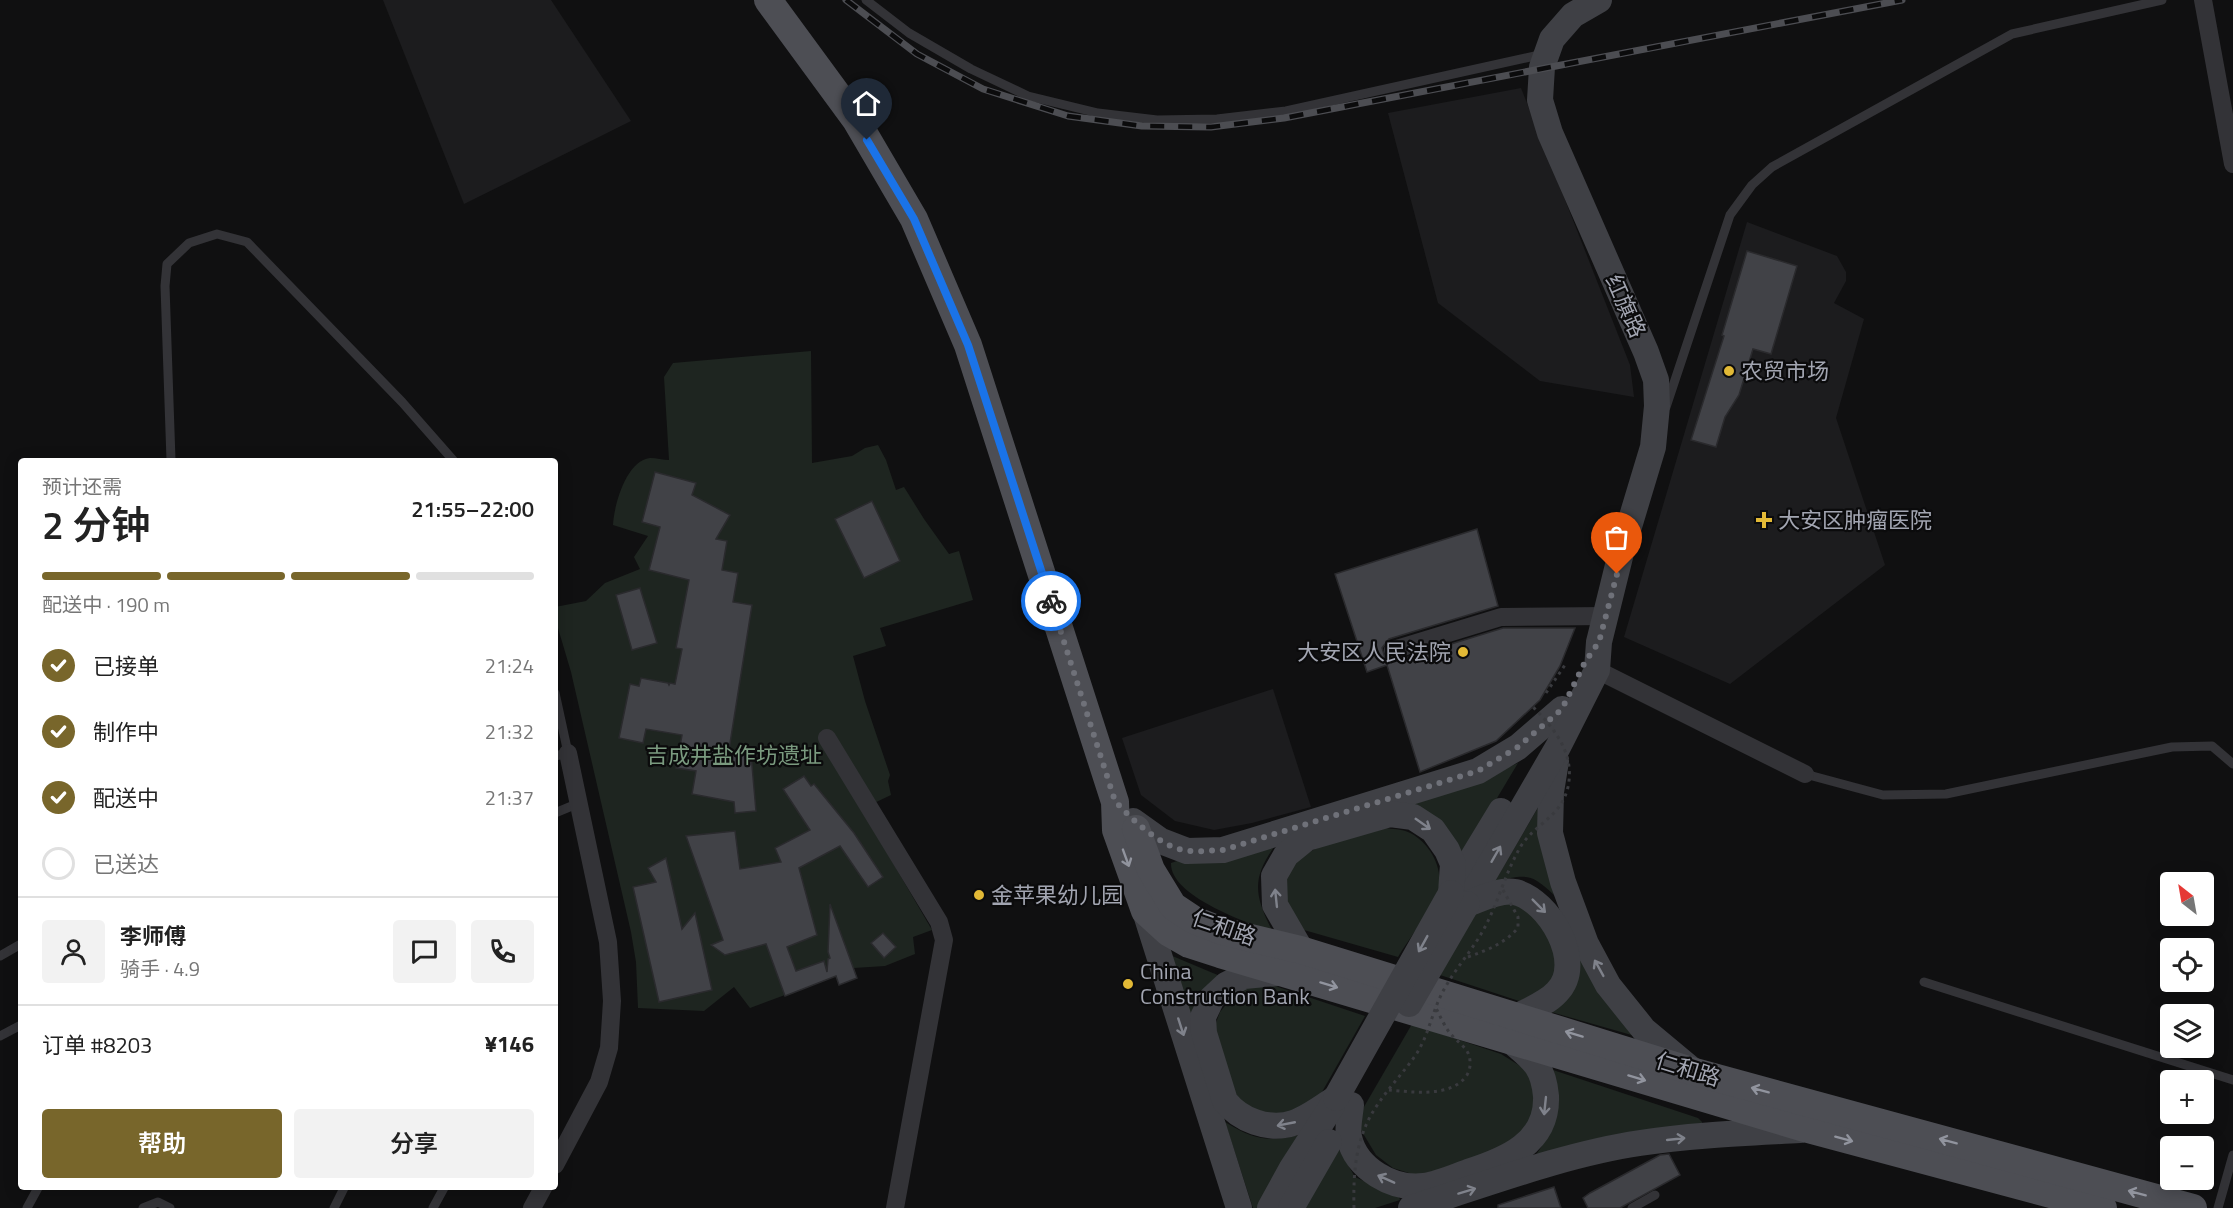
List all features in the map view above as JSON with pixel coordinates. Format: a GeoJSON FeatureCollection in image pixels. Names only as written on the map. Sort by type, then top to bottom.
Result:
{"type":"FeatureCollection","features":[{"type":"Feature","properties":{"kind":"main road"},"geometry":{"type":"LineString","coordinates":[[768,0],[856,120],[914,219],[968,345],[1124,811],[1161,841],[1187,851],[1223,850],[1478,771],[1518,747],[1562,709]]}},
{"type":"Feature","properties":{"kind":"main road","name":"红旗路"},"geometry":{"type":"LineString","coordinates":[[1599,0],[1573,15],[1552,39],[1542,68],[1540,100],[1550,133],[1646,352],[1656,380],[1657,406],[1653,447],[1599,642]]}},
{"type":"Feature","properties":{"kind":"main road"},"geometry":{"type":"LineString","coordinates":[[1459,899],[1558,747],[1597,670],[1599,642]]}},
{"type":"Feature","properties":{"kind":"main road"},"geometry":{"type":"LineString","coordinates":[[1291,1208],[1344,1102],[1459,899],[1585,662],[1599,642]]}},
{"type":"Feature","properties":{"kind":"main road"},"geometry":{"type":"LineString","coordinates":[[1558,747],[1551,792],[1550,833],[1563,882],[1586,944],[1608,985],[1644,1030],[1695,1072]]}},
{"type":"Feature","properties":{"kind":"main road","name":"仁和路"},"geometry":{"type":"LineString","coordinates":[[1124,811],[1116,830],[1145,911],[1168,932],[1189,944],[1295,961]]}},
{"type":"Feature","properties":{"kind":"main road","name":"仁和路"},"geometry":{"type":"LineString","coordinates":[[1124,811],[1151,870],[1173,906],[1194,920],[1295,961],[1514,1028],[1808,1129],[2103,1208]]}},
{"type":"Feature","properties":{"kind":"main road"},"geometry":{"type":"LineString","coordinates":[[1344,1102],[1284,1127],[1247,1120],[1232,1110],[1226,1101],[1204,1033],[1203,1017],[1212,998],[1226,986],[1244,976],[1295,961],[1275,904],[1274,876],[1286,855],[1307,838],[1390,814],[1413,817],[1432,830],[1447,850],[1453,864],[1459,899]]}},
{"type":"Feature","properties":{"kind":"main road"},"geometry":{"type":"LineString","coordinates":[[1344,1102],[1349,1136],[1354,1150],[1374,1173],[1404,1186],[1424,1186],[1486,1167],[1527,1145],[1537,1133],[1546,1106],[1543,1076],[1514,1028],[1559,991],[1566,976],[1568,962],[1564,944],[1543,908],[1530,897],[1513,891],[1459,899]]}},
{"type":"Feature","properties":{"kind":"main road"},"geometry":{"type":"LineString","coordinates":[[1145,911],[1239,1208]]}},
{"type":"Feature","properties":{"kind":"main road","name":"仁和路"},"geometry":{"type":"LineString","coordinates":[[1514,1028],[1695,1072],[2193,1208]]}},
{"type":"Feature","properties":{"kind":"main road"},"geometry":{"type":"LineString","coordinates":[[1270,1208],[1292,1168],[1344,1102]]}},
{"type":"Feature","properties":{"kind":"main road"},"geometry":{"type":"LineString","coordinates":[[1411,1208],[1576,1157],[1639,1143],[1724,1134],[1808,1129]]}},
{"type":"Feature","properties":{"kind":"street"},"geometry":{"type":"LineString","coordinates":[[2203,0],[2233,164]]}},
{"type":"Feature","properties":{"kind":"street"},"geometry":{"type":"LineString","coordinates":[[1393,650],[1501,617],[1607,616]]}},
{"type":"Feature","properties":{"kind":"street"},"geometry":{"type":"LineString","coordinates":[[1597,670],[1805,774]]}},
{"type":"Feature","properties":{"kind":"street"},"geometry":{"type":"LineString","coordinates":[[827,738],[939,922],[944,940],[895,1208]]}},
{"type":"Feature","properties":{"kind":"street"},"geometry":{"type":"LineString","coordinates":[[558,1159],[599,1082],[609,1048],[612,1001],[608,942],[579,803],[561,754]]}},
{"type":"Feature","properties":{"kind":"street"},"geometry":{"type":"LineString","coordinates":[[532,1208],[542,1190]]}},
{"type":"Feature","properties":{"kind":"lane"},"geometry":{"type":"LineString","coordinates":[[866,0],[909,33],[971,69],[1028,96],[1098,112],[1157,120],[1217,119],[1286,111],[1547,54]]}},
{"type":"Feature","properties":{"kind":"lane"},"geometry":{"type":"LineString","coordinates":[[1653,447],[1730,215],[1765,173],[1782,161],[2012,34],[2162,0]]}},
{"type":"Feature","properties":{"kind":"lane"},"geometry":{"type":"LineString","coordinates":[[171,458],[165,286],[167,264],[189,243],[217,234],[247,242],[402,402],[451,458]]}},
{"type":"Feature","properties":{"kind":"lane"},"geometry":{"type":"LineString","coordinates":[[558,724],[561,754]]}},
{"type":"Feature","properties":{"kind":"lane"},"geometry":{"type":"LineString","coordinates":[[1805,774],[1883,795],[1914,795],[1946,794],[2172,747],[2212,746],[2233,764]]}},
{"type":"Feature","properties":{"kind":"lane"},"geometry":{"type":"LineString","coordinates":[[558,812],[579,803]]}},
{"type":"Feature","properties":{"kind":"lane"},"geometry":{"type":"LineString","coordinates":[[0,956],[18,946]]}},
{"type":"Feature","properties":{"kind":"lane"},"geometry":{"type":"LineString","coordinates":[[1924,982],[2233,1080]]}},
{"type":"Feature","properties":{"kind":"lane"},"geometry":{"type":"LineString","coordinates":[[0,1036],[18,1027]]}},
{"type":"Feature","properties":{"kind":"lane"},"geometry":{"type":"LineString","coordinates":[[2218,1208],[2233,1155]]}},
{"type":"Feature","properties":{"kind":"lane"},"geometry":{"type":"LineString","coordinates":[[27,1208],[37,1190]]}},
{"type":"Feature","properties":{"kind":"lane"},"geometry":{"type":"LineString","coordinates":[[334,1208],[343,1190]]}},
{"type":"Feature","properties":{"kind":"lane"},"geometry":{"type":"LineString","coordinates":[[432,1208],[443,1190]]}},
{"type":"Feature","properties":{"kind":"lane"},"geometry":{"type":"LineString","coordinates":[[1632,1208],[1655,1195]]}},
{"type":"Feature","properties":{"kind":"lane"},"geometry":{"type":"LineString","coordinates":[[143,1208],[158,1202],[170,1208]]}},
{"type":"Feature","properties":{"kind":"path"},"geometry":{"type":"LineString","coordinates":[[1533,707],[1553,684],[1567,662]]}},
{"type":"Feature","properties":{"kind":"path"},"geometry":{"type":"LineString","coordinates":[[1466,958],[1510,938],[1518,928],[1518,917],[1502,888]]}},
{"type":"Feature","properties":{"kind":"path"},"geometry":{"type":"LineString","coordinates":[[1389,1090],[1437,1091],[1453,1087],[1464,1080],[1470,1070],[1467,1050],[1450,1033],[1436,1008]]}},
{"type":"Feature","properties":{"kind":"shaded area"},"geometry":{"type":"Polygon","coordinates":[[[383,0],[551,0],[631,121],[464,204],[383,0]]]}},
{"type":"Feature","properties":{"kind":"shaded area"},"geometry":{"type":"Polygon","coordinates":[[[1521,88],[1630,365],[1634,397],[1540,381],[1438,303],[1388,113],[1521,88]]]}},
{"type":"Feature","properties":{"kind":"shaded area","name":"大安区肿瘤医院"},"geometry":{"type":"Polygon","coordinates":[[[1747,222],[1837,256],[1846,272],[1846,281],[1834,303],[1864,319],[1836,418],[1885,565],[1730,684],[1624,637],[1747,222]]]}},
{"type":"Feature","properties":{"kind":"shaded area"},"geometry":{"type":"Polygon","coordinates":[[[1273,689],[1311,807],[1252,823],[1214,830],[1175,821],[1141,795],[1122,738],[1273,689]]]}},
{"type":"Feature","properties":{"kind":"green space","name":"吉成井盐作坊遗址"},"geometry":{"type":"Polygon","coordinates":[[[811,351],[812,463],[852,456],[865,448],[878,445],[886,460],[896,490],[904,487],[949,554],[959,551],[973,600],[880,628],[886,646],[853,656],[865,701],[890,775],[888,781],[891,795],[870,805],[875,832],[932,930],[913,937],[915,954],[885,966],[854,968],[857,978],[839,985],[836,976],[750,1008],[734,987],[704,1011],[638,1008],[636,962],[631,932],[571,672],[558,628],[558,606],[586,601],[605,583],[640,569],[634,557],[648,536],[613,525],[614,517],[623,485],[634,467],[650,458],[669,460],[664,377],[673,363],[811,351]]]}},
{"type":"Feature","properties":{"kind":"green space"},"geometry":{"type":"Polygon","coordinates":[[[1518,763],[1463,855],[1445,828],[1403,804],[1477,781],[1518,763]]]}},
{"type":"Feature","properties":{"kind":"green space"},"geometry":{"type":"Polygon","coordinates":[[[1539,806],[1545,854],[1554,895],[1539,882],[1527,877],[1495,881],[1539,806]]]}},
{"type":"Feature","properties":{"kind":"green space"},"geometry":{"type":"Polygon","coordinates":[[[1385,828],[1408,832],[1423,842],[1434,857],[1439,875],[1434,900],[1398,957],[1304,930],[1291,911],[1286,890],[1289,873],[1299,860],[1313,850],[1331,842],[1385,828]]]}},
{"type":"Feature","properties":{"kind":"green space"},"geometry":{"type":"Polygon","coordinates":[[[1280,839],[1264,863],[1258,884],[1261,906],[1273,932],[1246,922],[1196,897],[1174,875],[1171,863],[1280,839]]]}},
{"type":"Feature","properties":{"kind":"green space"},"geometry":{"type":"Polygon","coordinates":[[[1508,899],[1533,909],[1549,937],[1557,958],[1555,978],[1549,987],[1519,1001],[1440,975],[1476,912],[1508,899]]]}},
{"type":"Feature","properties":{"kind":"green space"},"geometry":{"type":"Polygon","coordinates":[[[1577,954],[1635,1036],[1551,1012],[1577,954]]]}},
{"type":"Feature","properties":{"kind":"green space"},"geometry":{"type":"Polygon","coordinates":[[[1170,955],[1220,976],[1201,993],[1190,1017],[1170,955]]]}},
{"type":"Feature","properties":{"kind":"green space"},"geometry":{"type":"Polygon","coordinates":[[[1272,985],[1365,1016],[1322,1092],[1309,1105],[1291,1113],[1269,1115],[1249,1110],[1232,1090],[1214,1028],[1220,1012],[1233,996],[1248,987],[1272,985]]]}},
{"type":"Feature","properties":{"kind":"green space"},"geometry":{"type":"Polygon","coordinates":[[[1412,1024],[1501,1054],[1525,1069],[1533,1081],[1534,1107],[1529,1124],[1511,1142],[1459,1167],[1415,1175],[1393,1168],[1376,1155],[1361,1130],[1361,1112],[1412,1024]]]}},
{"type":"Feature","properties":{"kind":"green space"},"geometry":{"type":"Polygon","coordinates":[[[1553,1070],[1698,1118],[1702,1122],[1702,1127],[1534,1157],[1547,1137],[1550,1126],[1553,1105],[1553,1070]]]}},
{"type":"Feature","properties":{"kind":"green space"},"geometry":{"type":"Polygon","coordinates":[[[1225,1122],[1244,1133],[1261,1138],[1300,1135],[1258,1208],[1253,1208],[1225,1122]]]}},
{"type":"Feature","properties":{"kind":"green space"},"geometry":{"type":"Polygon","coordinates":[[[1338,1148],[1355,1177],[1399,1197],[1400,1200],[1375,1208],[1303,1208],[1338,1148]]]}},
{"type":"Feature","properties":{"kind":"building"},"geometry":{"type":"Polygon","coordinates":[[[1747,251],[1797,266],[1771,354],[1753,349],[1739,395],[1725,417],[1716,447],[1691,440],[1724,336],[1722,335],[1747,251]]]}},
{"type":"Feature","properties":{"kind":"building"},"geometry":{"type":"Polygon","coordinates":[[[655,472],[696,483],[692,495],[730,515],[716,539],[727,541],[722,570],[738,573],[733,602],[752,605],[728,756],[751,754],[756,811],[735,813],[734,802],[692,794],[696,771],[676,768],[682,735],[646,729],[643,743],[619,738],[630,684],[639,686],[641,678],[669,685],[670,683],[675,684],[682,649],[676,648],[689,580],[649,570],[660,527],[642,522],[655,472]]]}},
{"type":"Feature","properties":{"kind":"building"},"geometry":{"type":"Polygon","coordinates":[[[872,501],[900,561],[864,578],[835,519],[872,501]]]}},
{"type":"Feature","properties":{"kind":"building","name":"大安区人民法院"},"geometry":{"type":"Polygon","coordinates":[[[1477,529],[1498,606],[1389,639],[1382,648],[1385,658],[1396,661],[1503,628],[1575,628],[1560,666],[1540,700],[1496,741],[1420,772],[1387,665],[1367,672],[1335,574],[1477,529]]]}},
{"type":"Feature","properties":{"kind":"building"},"geometry":{"type":"Polygon","coordinates":[[[640,588],[657,643],[632,650],[616,595],[640,588]]]}},
{"type":"Feature","properties":{"kind":"building"},"geometry":{"type":"Polygon","coordinates":[[[804,776],[811,786],[814,784],[854,833],[883,877],[868,887],[840,846],[799,868],[817,935],[787,947],[796,971],[824,961],[827,972],[830,958],[828,952],[830,904],[857,978],[839,985],[836,976],[785,996],[766,944],[725,955],[711,945],[723,940],[686,836],[735,831],[740,869],[781,862],[775,848],[810,830],[783,789],[804,776]]]}},
{"type":"Feature","properties":{"kind":"building"},"geometry":{"type":"Polygon","coordinates":[[[666,858],[682,929],[695,913],[712,990],[659,1002],[633,887],[656,882],[648,868],[666,858]]]}},
{"type":"Feature","properties":{"kind":"building"},"geometry":{"type":"Polygon","coordinates":[[[883,933],[896,947],[884,958],[871,943],[883,933]]]}},
{"type":"Feature","properties":{"kind":"building"},"geometry":{"type":"Polygon","coordinates":[[[1669,1154],[1680,1175],[1620,1208],[1588,1208],[1583,1198],[1590,1193],[1660,1155],[1669,1154]]]}},
{"type":"Feature","properties":{"kind":"building"},"geometry":{"type":"Polygon","coordinates":[[[1554,1187],[1561,1208],[1498,1208],[1498,1205],[1554,1187]]]}},
{"type":"Feature","properties":{"kind":"railway"},"geometry":{"type":"LineString","coordinates":[[846,0],[917,54],[983,89],[1068,116],[1142,126],[1211,127],[1284,118],[1902,0]]}},
{"type":"Feature","properties":{"kind":"way so far"},"geometry":{"type":"LineString","coordinates":[[1051,601],[1115,801],[1133,821],[1161,841],[1187,851],[1223,850],[1478,771],[1518,747],[1562,709],[1585,662],[1599,642],[1617,574]]}},
{"type":"Feature","properties":{"kind":"place","name":"农贸市场"},"geometry":{"type":"Point","coordinates":[1729,371]}},
{"type":"Feature","properties":{"kind":"place","name":"大安区肿瘤医院"},"geometry":{"type":"Point","coordinates":[1764,520]}},
{"type":"Feature","properties":{"kind":"place","name":"大安区人民法院"},"geometry":{"type":"Point","coordinates":[1463,652]}},
{"type":"Feature","properties":{"kind":"place","name":"金苹果幼儿园"},"geometry":{"type":"Point","coordinates":[979,895]}},
{"type":"Feature","properties":{"kind":"place","name":"China Construction Bank"},"geometry":{"type":"Point","coordinates":[1128,984]}},
{"type":"Feature","properties":{"kind":"route"},"geometry":{"type":"LineString","coordinates":[[867,140],[914,219],[968,345],[1051,601]]}}]}
